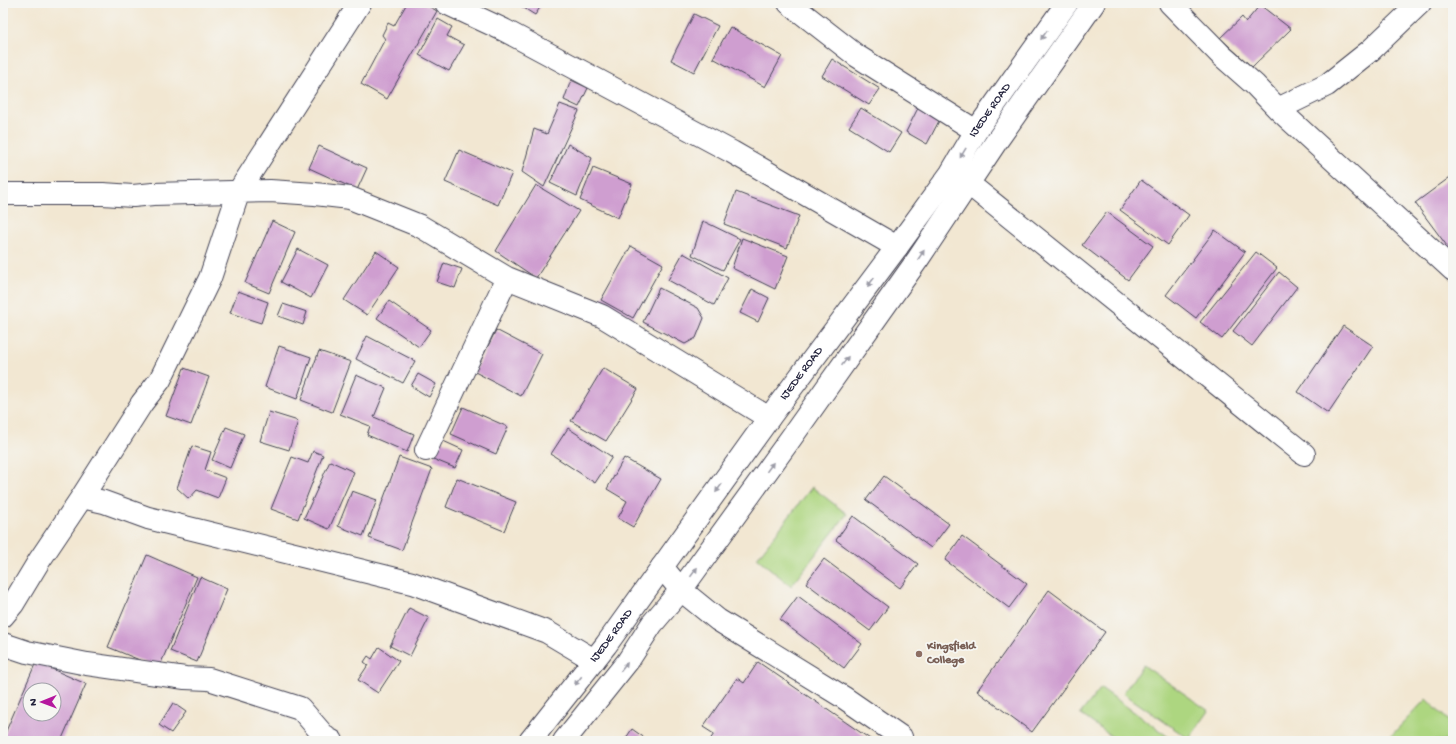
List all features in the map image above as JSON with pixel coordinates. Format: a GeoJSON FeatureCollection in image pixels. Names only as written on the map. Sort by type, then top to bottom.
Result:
{"type":"FeatureCollection","features":[{"type":"Feature","properties":{"kind":"street"},"geometry":{"type":"LineString","coordinates":[[3,616],[13,604],[39,561],[82,498],[142,403],[160,380],[210,278],[239,191],[360,3]]}},
{"type":"Feature","properties":{"kind":"street"},"geometry":{"type":"LineString","coordinates":[[446,3],[504,30],[732,152],[897,247]]}},
{"type":"Feature","properties":{"kind":"street"},"geometry":{"type":"LineString","coordinates":[[790,3],[857,56],[976,130]]}},
{"type":"Feature","properties":{"kind":"street"},"geometry":{"type":"LineString","coordinates":[[1170,3],[1221,55],[1255,85],[1278,109],[1453,270]]}},
{"type":"Feature","properties":{"kind":"street"},"geometry":{"type":"LineString","coordinates":[[1278,109],[1327,85],[1371,50],[1420,3]]}},
{"type":"Feature","properties":{"kind":"street"},"geometry":{"type":"LineString","coordinates":[[1065,4],[1090,8]]}},
{"type":"Feature","properties":{"kind":"street","name":"IJEDE ROAD"},"geometry":{"type":"LineString","coordinates":[[530,741],[594,660],[769,418],[951,173],[976,130],[1065,4]]}},
{"type":"Feature","properties":{"kind":"street","name":"IJEDE ROAD"},"geometry":{"type":"LineString","coordinates":[[564,741],[628,661],[652,624],[681,590],[914,265],[996,142],[1090,8]]}},
{"type":"Feature","properties":{"kind":"street"},"geometry":{"type":"LineString","coordinates":[[969,184],[1304,454]]}},
{"type":"Feature","properties":{"kind":"street"},"geometry":{"type":"LineString","coordinates":[[3,194],[103,194],[133,196],[153,194],[270,191],[350,198],[420,226],[507,278],[602,316],[769,418]]}},
{"type":"Feature","properties":{"kind":"street"},"geometry":{"type":"LineString","coordinates":[[426,450],[507,278]]}},
{"type":"Feature","properties":{"kind":"street"},"geometry":{"type":"LineString","coordinates":[[82,498],[104,502],[148,518],[412,583],[547,632],[594,660]]}},
{"type":"Feature","properties":{"kind":"street"},"geometry":{"type":"LineString","coordinates":[[662,567],[681,590],[718,620],[843,697],[901,737],[902,741]]}},
{"type":"Feature","properties":{"kind":"street"},"geometry":{"type":"LineString","coordinates":[[3,644],[27,652],[87,664],[185,678],[209,679],[300,708],[326,738],[332,741]]}},
{"type":"Feature","properties":{"kind":"green space"},"geometry":{"type":"Polygon","coordinates":[[[812,487],[847,514],[791,586],[757,558],[812,487]]]}},
{"type":"Feature","properties":{"kind":"green space"},"geometry":{"type":"Polygon","coordinates":[[[1143,665],[1209,711],[1189,739],[1123,693],[1143,665]]]}},
{"type":"Feature","properties":{"kind":"green space"},"geometry":{"type":"Polygon","coordinates":[[[1101,688],[1174,741],[1118,741],[1080,714],[1101,688]]]}},
{"type":"Feature","properties":{"kind":"green space"},"geometry":{"type":"Polygon","coordinates":[[[1426,699],[1453,725],[1453,741],[1386,741],[1426,699]]]}},
{"type":"Feature","properties":{"kind":"building"},"geometry":{"type":"Polygon","coordinates":[[[407,3],[423,3],[437,11],[387,99],[361,84],[385,39],[382,35],[388,23],[394,26],[407,3]]]}},
{"type":"Feature","properties":{"kind":"building"},"geometry":{"type":"Polygon","coordinates":[[[516,3],[543,3],[535,15],[516,3]]]}},
{"type":"Feature","properties":{"kind":"building"},"geometry":{"type":"Polygon","coordinates":[[[1383,3],[1392,3],[1388,7],[1383,3]]]}},
{"type":"Feature","properties":{"kind":"building"},"geometry":{"type":"Polygon","coordinates":[[[1260,5],[1291,29],[1252,67],[1220,38],[1242,17],[1246,22],[1260,5]]]}},
{"type":"Feature","properties":{"kind":"building"},"geometry":{"type":"Polygon","coordinates":[[[694,14],[718,26],[694,72],[671,60],[694,14]]]}},
{"type":"Feature","properties":{"kind":"building"},"geometry":{"type":"Polygon","coordinates":[[[438,19],[452,27],[447,36],[464,45],[449,71],[419,55],[438,19]]]}},
{"type":"Feature","properties":{"kind":"building"},"geometry":{"type":"Polygon","coordinates":[[[730,27],[782,56],[765,87],[713,58],[730,27]]]}},
{"type":"Feature","properties":{"kind":"building"},"geometry":{"type":"Polygon","coordinates":[[[832,59],[880,89],[869,105],[822,76],[832,59]]]}},
{"type":"Feature","properties":{"kind":"building"},"geometry":{"type":"Polygon","coordinates":[[[571,80],[588,88],[579,107],[564,100],[571,80]]]}},
{"type":"Feature","properties":{"kind":"building"},"geometry":{"type":"Polygon","coordinates":[[[560,104],[579,111],[544,187],[522,172],[534,129],[547,134],[560,104]]]}},
{"type":"Feature","properties":{"kind":"building"},"geometry":{"type":"Polygon","coordinates":[[[919,106],[941,117],[927,144],[906,132],[919,106]]]}},
{"type":"Feature","properties":{"kind":"building"},"geometry":{"type":"Polygon","coordinates":[[[861,108],[901,133],[889,152],[849,127],[861,108]]]}},
{"type":"Feature","properties":{"kind":"building"},"geometry":{"type":"Polygon","coordinates":[[[568,144],[592,158],[577,196],[550,183],[568,144]]]}},
{"type":"Feature","properties":{"kind":"building"},"geometry":{"type":"Polygon","coordinates":[[[319,146],[367,168],[357,190],[309,168],[319,146]]]}},
{"type":"Feature","properties":{"kind":"building"},"geometry":{"type":"Polygon","coordinates":[[[459,150],[512,173],[498,205],[445,182],[459,150]]]}},
{"type":"Feature","properties":{"kind":"building"},"geometry":{"type":"Polygon","coordinates":[[[593,168],[632,184],[618,218],[580,200],[593,168]]]}},
{"type":"Feature","properties":{"kind":"building"},"geometry":{"type":"Polygon","coordinates":[[[1453,175],[1453,254],[1415,203],[1453,175]]]}},
{"type":"Feature","properties":{"kind":"building"},"geometry":{"type":"Polygon","coordinates":[[[1141,180],[1189,215],[1168,245],[1120,210],[1141,180]]]}},
{"type":"Feature","properties":{"kind":"building"},"geometry":{"type":"Polygon","coordinates":[[[536,185],[579,211],[536,278],[496,251],[536,185]]]}},
{"type":"Feature","properties":{"kind":"building"},"geometry":{"type":"Polygon","coordinates":[[[736,192],[799,216],[787,248],[724,224],[736,192]]]}},
{"type":"Feature","properties":{"kind":"building"},"geometry":{"type":"Polygon","coordinates":[[[1107,212],[1153,246],[1128,280],[1082,245],[1107,212]]]}},
{"type":"Feature","properties":{"kind":"building"},"geometry":{"type":"Polygon","coordinates":[[[272,221],[295,232],[269,293],[245,283],[272,221]]]}},
{"type":"Feature","properties":{"kind":"building"},"geometry":{"type":"Polygon","coordinates":[[[703,221],[740,239],[723,270],[692,255],[703,221]]]}},
{"type":"Feature","properties":{"kind":"building"},"geometry":{"type":"Polygon","coordinates":[[[1215,230],[1245,252],[1196,318],[1166,295],[1215,230]]]}},
{"type":"Feature","properties":{"kind":"building"},"geometry":{"type":"Polygon","coordinates":[[[742,238],[788,256],[775,289],[732,268],[742,238]]]}},
{"type":"Feature","properties":{"kind":"building"},"geometry":{"type":"Polygon","coordinates":[[[631,246],[663,264],[633,318],[601,300],[631,246]]]}},
{"type":"Feature","properties":{"kind":"building"},"geometry":{"type":"Polygon","coordinates":[[[298,249],[328,265],[311,298],[281,282],[298,249]]]}},
{"type":"Feature","properties":{"kind":"building"},"geometry":{"type":"Polygon","coordinates":[[[376,251],[399,267],[367,315],[344,300],[376,251]]]}},
{"type":"Feature","properties":{"kind":"building"},"geometry":{"type":"Polygon","coordinates":[[[1256,252],[1277,268],[1222,339],[1200,322],[1256,252]]]}},
{"type":"Feature","properties":{"kind":"building"},"geometry":{"type":"Polygon","coordinates":[[[683,253],[728,278],[714,305],[668,280],[683,253]]]}},
{"type":"Feature","properties":{"kind":"building"},"geometry":{"type":"Polygon","coordinates":[[[444,263],[462,269],[455,288],[437,282],[444,263]]]}},
{"type":"Feature","properties":{"kind":"building"},"geometry":{"type":"Polygon","coordinates":[[[1279,272],[1297,287],[1252,346],[1233,331],[1279,272]]]}},
{"type":"Feature","properties":{"kind":"building"},"geometry":{"type":"Polygon","coordinates":[[[659,288],[698,308],[704,318],[696,338],[685,344],[643,322],[659,288]]]}},
{"type":"Feature","properties":{"kind":"building"},"geometry":{"type":"Polygon","coordinates":[[[752,289],[769,298],[758,322],[740,313],[752,289]]]}},
{"type":"Feature","properties":{"kind":"building"},"geometry":{"type":"Polygon","coordinates":[[[238,291],[268,302],[261,323],[230,313],[238,291]]]}},
{"type":"Feature","properties":{"kind":"building"},"geometry":{"type":"Polygon","coordinates":[[[389,301],[431,330],[419,347],[377,318],[389,301]]]}},
{"type":"Feature","properties":{"kind":"building"},"geometry":{"type":"Polygon","coordinates":[[[283,304],[307,312],[303,325],[278,316],[283,304]]]}},
{"type":"Feature","properties":{"kind":"building"},"geometry":{"type":"Polygon","coordinates":[[[1343,326],[1373,346],[1328,413],[1298,392],[1343,326]]]}},
{"type":"Feature","properties":{"kind":"building"},"geometry":{"type":"Polygon","coordinates":[[[496,330],[542,354],[521,396],[475,372],[496,330]]]}},
{"type":"Feature","properties":{"kind":"building"},"geometry":{"type":"Polygon","coordinates":[[[367,336],[415,361],[403,383],[356,359],[367,336]]]}},
{"type":"Feature","properties":{"kind":"building"},"geometry":{"type":"Polygon","coordinates":[[[279,346],[311,357],[297,399],[265,387],[279,346]]]}},
{"type":"Feature","properties":{"kind":"building"},"geometry":{"type":"Polygon","coordinates":[[[319,351],[351,362],[332,412],[301,400],[319,351]]]}},
{"type":"Feature","properties":{"kind":"building"},"geometry":{"type":"Polygon","coordinates":[[[184,368],[209,377],[191,425],[166,416],[184,368]]]}},
{"type":"Feature","properties":{"kind":"building"},"geometry":{"type":"Polygon","coordinates":[[[603,368],[638,389],[606,441],[571,421],[603,368]]]}},
{"type":"Feature","properties":{"kind":"building"},"geometry":{"type":"Polygon","coordinates":[[[418,374],[436,384],[429,397],[411,386],[418,374]]]}},
{"type":"Feature","properties":{"kind":"building"},"geometry":{"type":"Polygon","coordinates":[[[356,375],[386,388],[374,417],[414,434],[407,452],[367,435],[370,426],[340,414],[356,375]]]}},
{"type":"Feature","properties":{"kind":"building"},"geometry":{"type":"Polygon","coordinates":[[[463,407],[508,427],[496,454],[451,434],[463,407]]]}},
{"type":"Feature","properties":{"kind":"building"},"geometry":{"type":"Polygon","coordinates":[[[269,412],[298,421],[289,450],[260,441],[269,412]]]}},
{"type":"Feature","properties":{"kind":"building"},"geometry":{"type":"Polygon","coordinates":[[[226,427],[244,434],[230,468],[212,460],[226,427]]]}},
{"type":"Feature","properties":{"kind":"building"},"geometry":{"type":"Polygon","coordinates":[[[568,428],[612,457],[595,483],[551,454],[568,428]]]}},
{"type":"Feature","properties":{"kind":"building"},"geometry":{"type":"Polygon","coordinates":[[[441,440],[463,450],[455,468],[433,459],[441,440]]]}},
{"type":"Feature","properties":{"kind":"building"},"geometry":{"type":"Polygon","coordinates":[[[192,446],[211,452],[205,470],[226,478],[218,498],[197,490],[189,499],[177,488],[192,446]]]}},
{"type":"Feature","properties":{"kind":"building"},"geometry":{"type":"Polygon","coordinates":[[[313,451],[323,455],[298,519],[271,509],[292,457],[308,463],[313,451]]]}},
{"type":"Feature","properties":{"kind":"building"},"geometry":{"type":"Polygon","coordinates":[[[399,457],[432,469],[402,550],[369,538],[399,457]]]}},
{"type":"Feature","properties":{"kind":"building"},"geometry":{"type":"Polygon","coordinates":[[[624,458],[661,479],[633,527],[618,518],[627,501],[607,489],[624,458]]]}},
{"type":"Feature","properties":{"kind":"building"},"geometry":{"type":"Polygon","coordinates":[[[330,461],[354,472],[329,529],[304,518],[330,461]]]}},
{"type":"Feature","properties":{"kind":"building"},"geometry":{"type":"Polygon","coordinates":[[[884,476],[949,524],[931,548],[866,500],[884,476]]]}},
{"type":"Feature","properties":{"kind":"building"},"geometry":{"type":"Polygon","coordinates":[[[457,478],[516,502],[504,531],[446,507],[457,478]]]}},
{"type":"Feature","properties":{"kind":"building"},"geometry":{"type":"Polygon","coordinates":[[[352,491],[377,500],[363,536],[338,526],[352,491]]]}},
{"type":"Feature","properties":{"kind":"building"},"geometry":{"type":"Polygon","coordinates":[[[853,516],[918,564],[900,588],[836,540],[853,516]]]}},
{"type":"Feature","properties":{"kind":"building"},"geometry":{"type":"Polygon","coordinates":[[[962,536],[1027,584],[1009,608],[945,560],[962,536]]]}},
{"type":"Feature","properties":{"kind":"building"},"geometry":{"type":"Polygon","coordinates":[[[147,555],[197,577],[159,668],[108,647],[147,555]]]}},
{"type":"Feature","properties":{"kind":"building"},"geometry":{"type":"Polygon","coordinates":[[[824,559],[888,607],[870,631],[806,583],[824,559]]]}},
{"type":"Feature","properties":{"kind":"building"},"geometry":{"type":"Polygon","coordinates":[[[200,577],[227,589],[197,662],[170,651],[200,577]]]}},
{"type":"Feature","properties":{"kind":"building"},"geometry":{"type":"Polygon","coordinates":[[[1049,590],[1105,632],[1032,732],[977,691],[1049,590]]]}},
{"type":"Feature","properties":{"kind":"building"},"geometry":{"type":"Polygon","coordinates":[[[798,596],[862,644],[844,668],[780,620],[798,596]]]}},
{"type":"Feature","properties":{"kind":"building"},"geometry":{"type":"Polygon","coordinates":[[[409,608],[429,618],[410,656],[390,646],[409,608]]]}},
{"type":"Feature","properties":{"kind":"building"},"geometry":{"type":"Polygon","coordinates":[[[379,647],[399,661],[378,693],[358,680],[368,665],[364,662],[368,656],[372,659],[379,647]]]}},
{"type":"Feature","properties":{"kind":"building"},"geometry":{"type":"Polygon","coordinates":[[[36,662],[86,684],[61,741],[3,741],[22,694],[22,722],[62,722],[62,682],[27,682],[36,662]]]}},
{"type":"Feature","properties":{"kind":"building"},"geometry":{"type":"Polygon","coordinates":[[[758,662],[873,741],[709,741],[714,734],[703,727],[737,678],[744,683],[758,662]]]}},
{"type":"Feature","properties":{"kind":"building"},"geometry":{"type":"Polygon","coordinates":[[[173,703],[186,712],[171,733],[159,725],[173,703]]]}},
{"type":"Feature","properties":{"kind":"building"},"geometry":{"type":"Polygon","coordinates":[[[632,729],[649,741],[624,741],[632,729]]]}},
{"type":"Feature","properties":{"kind":"place","name":"Kingsfield College"},"geometry":{"type":"Point","coordinates":[919,654]}}]}
